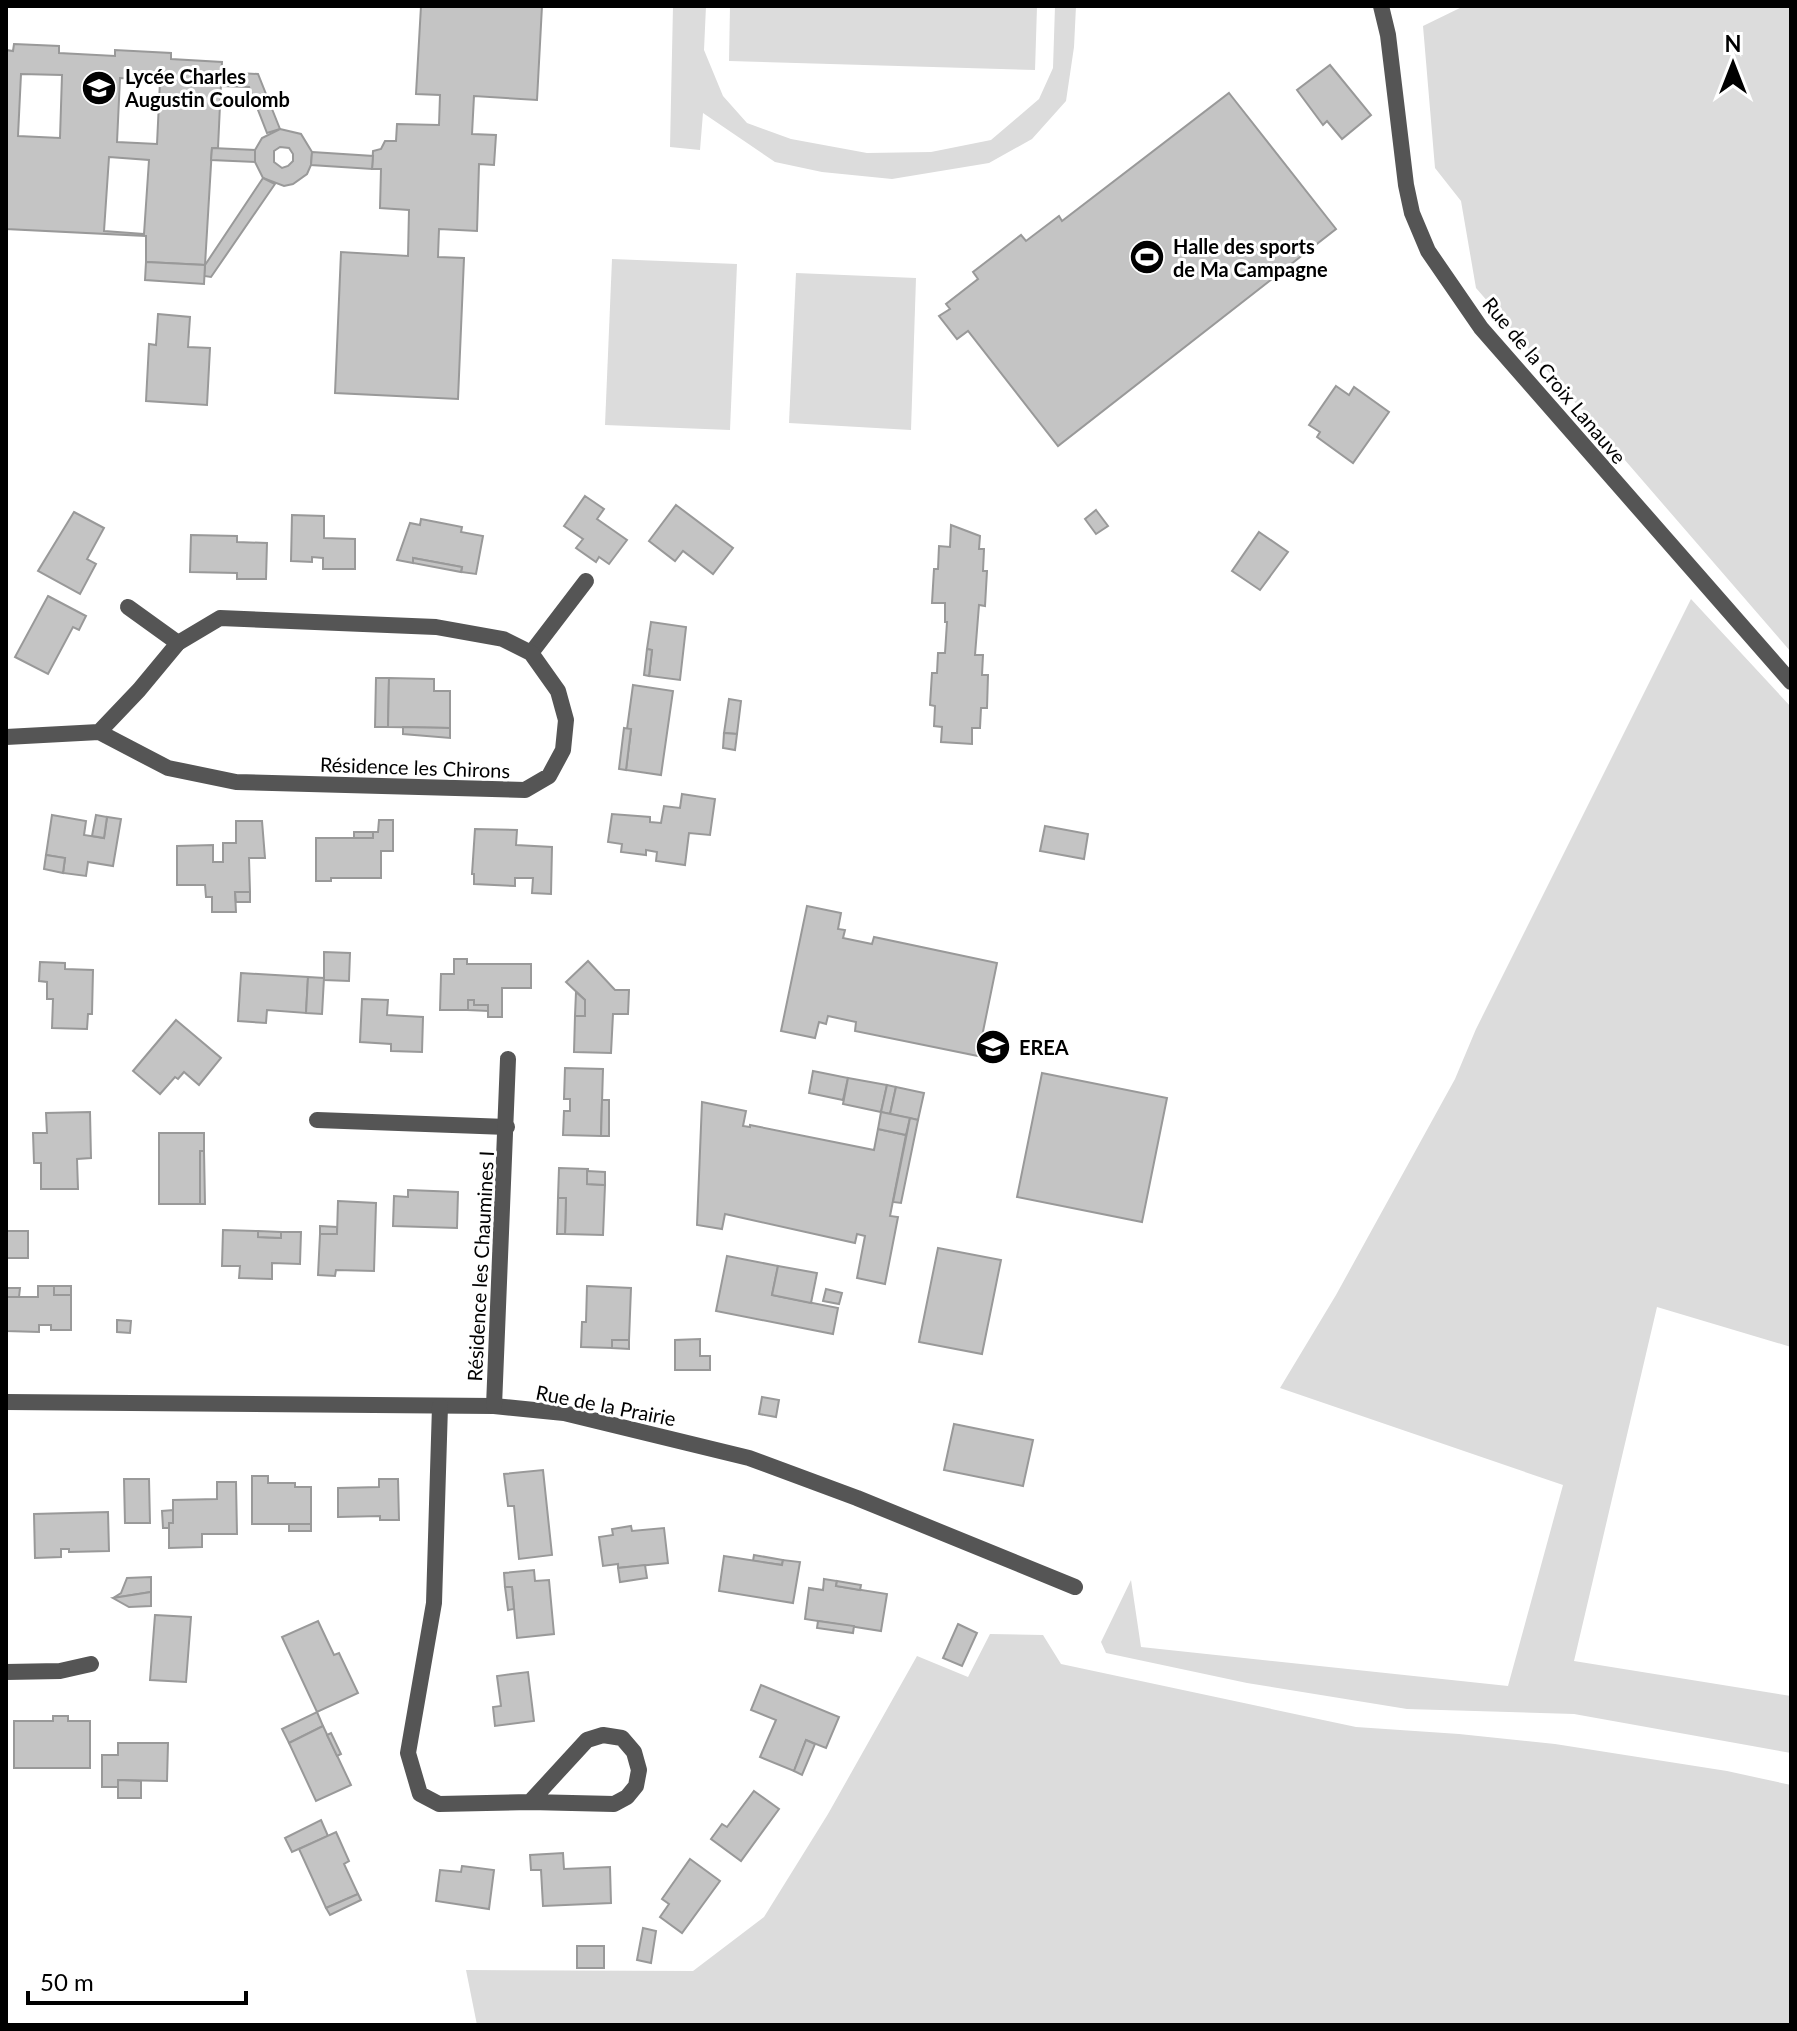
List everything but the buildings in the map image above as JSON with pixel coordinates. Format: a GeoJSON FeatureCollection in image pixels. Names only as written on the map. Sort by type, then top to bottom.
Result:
{"type":"FeatureCollection","features":[{"type":"Feature","properties":{"kind":"street","name":"Rue de la Croix Lanauve"},"geometry":{"type":"LineString","coordinates":[[1381,6],[1388,35],[1412,213],[1428,251],[1481,328],[1791,682]]}},
{"type":"Feature","properties":{"kind":"street"},"geometry":{"type":"LineString","coordinates":[[6,737],[99,732],[178,643],[220,618],[436,627],[503,639],[531,653],[586,581]]}},
{"type":"Feature","properties":{"kind":"street"},"geometry":{"type":"LineString","coordinates":[[128,607],[178,643]]}},
{"type":"Feature","properties":{"kind":"street","name":"Résidence les Chirons"},"geometry":{"type":"LineString","coordinates":[[99,732],[168,768],[236,782],[525,790],[549,776],[563,750],[566,720],[558,691],[531,653]]}},
{"type":"Feature","properties":{"kind":"street","name":"Résidence les Chaumines I"},"geometry":{"type":"LineString","coordinates":[[494,1406],[508,1059]]}},
{"type":"Feature","properties":{"kind":"street","name":"Résidence les Chaumines I"},"geometry":{"type":"LineString","coordinates":[[317,1120],[507,1127]]}},
{"type":"Feature","properties":{"kind":"street","name":"Rue de la Prairie"},"geometry":{"type":"LineString","coordinates":[[6,1402],[494,1406],[564,1413],[749,1458],[857,1498],[1075,1587]]}},
{"type":"Feature","properties":{"kind":"street"},"geometry":{"type":"LineString","coordinates":[[440,1406],[434,1603],[408,1753],[420,1794],[439,1804],[614,1804],[627,1797],[636,1786],[639,1770],[634,1752],[622,1738],[603,1735],[587,1740],[530,1802]]}},
{"type":"Feature","properties":{"kind":"street"},"geometry":{"type":"LineString","coordinates":[[6,1672],[60,1671],[91,1664]]}},
{"type":"Feature","properties":{"kind":"shaded area"},"geometry":{"type":"Polygon","coordinates":[[[673,6],[706,6],[704,50],[723,96],[747,123],[791,139],[867,153],[931,152],[991,140],[1039,99],[1053,68],[1055,6],[1076,6],[1066,101],[1032,139],[989,163],[892,179],[822,172],[775,162],[703,113],[700,150],[670,147],[673,6]]]}},
{"type":"Feature","properties":{"kind":"shaded area"},"geometry":{"type":"Polygon","coordinates":[[[730,6],[1037,6],[1035,70],[729,61],[730,6]]]}},
{"type":"Feature","properties":{"kind":"shaded area"},"geometry":{"type":"Polygon","coordinates":[[[1464,6],[1791,6],[1791,652],[1476,288],[1461,201],[1435,168],[1423,26],[1464,6]]]}},
{"type":"Feature","properties":{"kind":"shaded area"},"geometry":{"type":"Polygon","coordinates":[[[612,259],[737,264],[730,430],[605,425],[612,259]]]}},
{"type":"Feature","properties":{"kind":"shaded area"},"geometry":{"type":"Polygon","coordinates":[[[796,273],[916,278],[911,430],[789,423],[796,273]]]}},
{"type":"Feature","properties":{"kind":"shaded area"},"geometry":{"type":"Polygon","coordinates":[[[1691,599],[1791,707],[1791,1347],[1657,1307],[1574,1661],[1791,1696],[1791,1753],[1574,1714],[1407,1709],[1247,1683],[1106,1653],[1101,1642],[1131,1580],[1141,1647],[1508,1686],[1563,1485],[1280,1388],[1336,1295],[1455,1079],[1476,1029],[1691,599]]]}},
{"type":"Feature","properties":{"kind":"shaded area"},"geometry":{"type":"Polygon","coordinates":[[[990,1634],[1043,1635],[1061,1664],[1356,1727],[1555,1744],[1727,1771],[1791,1785],[1791,2025],[477,2025],[466,1970],[693,1971],[764,1917],[828,1814],[917,1656],[968,1677],[990,1634]]]}},
{"type":"Feature","properties":{"kind":"place","name":"Lycée Charles Augustin Coulomb"},"geometry":{"type":"Point","coordinates":[99,88]}},
{"type":"Feature","properties":{"kind":"place","name":"Halle des sports de Ma Campagne"},"geometry":{"type":"Point","coordinates":[1147,257]}},
{"type":"Feature","properties":{"kind":"place","name":"EREA"},"geometry":{"type":"Point","coordinates":[993,1047]}}]}
